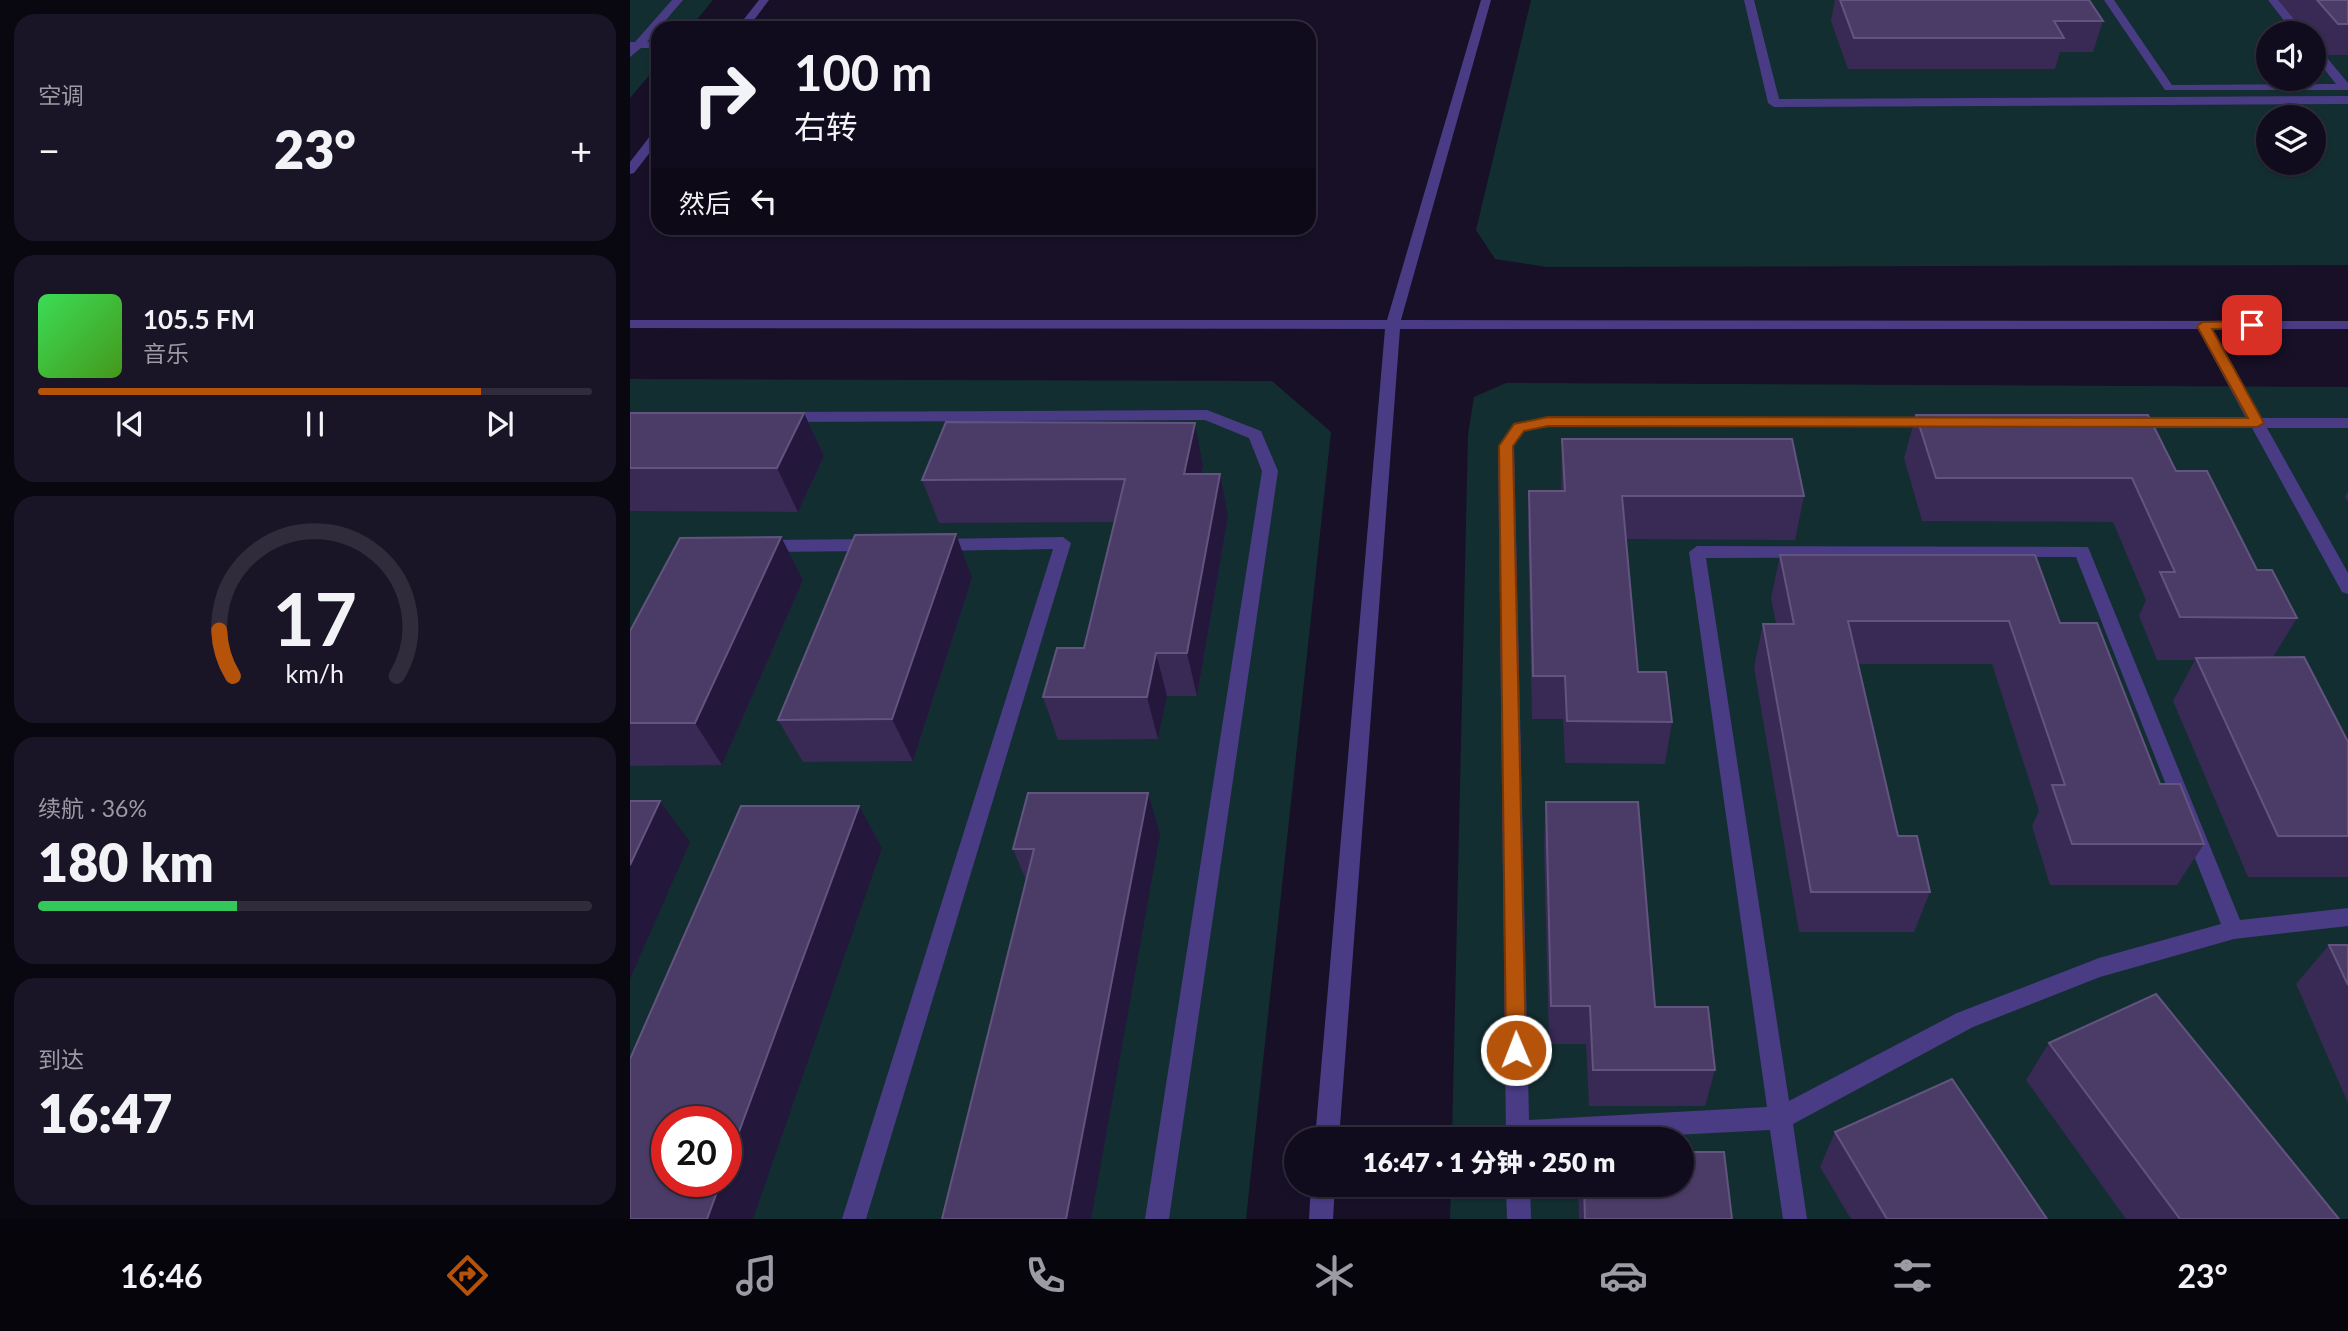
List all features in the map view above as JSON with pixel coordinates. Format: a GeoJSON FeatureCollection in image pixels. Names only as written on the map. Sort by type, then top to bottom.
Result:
{"type":"FeatureCollection","features":[{"type":"Feature","properties":{"kind":"street"},"geometry":{"type":"LineString","coordinates":[[658,21],[678,0]]}},
{"type":"Feature","properties":{"kind":"street"},"geometry":{"type":"LineString","coordinates":[[748,21],[764,0]]}},
{"type":"Feature","properties":{"kind":"street"},"geometry":{"type":"LineString","coordinates":[[1328,1127],[1393,324],[1486,0]]}},
{"type":"Feature","properties":{"kind":"street"},"geometry":{"type":"LineString","coordinates":[[1749,0],[1773,103],[2348,100]]}},
{"type":"Feature","properties":{"kind":"street"},"geometry":{"type":"LineString","coordinates":[[2109,0],[2169,88],[2256,88]]}},
{"type":"Feature","properties":{"kind":"street"},"geometry":{"type":"LineString","coordinates":[[2273,0],[2290,21]]}},
{"type":"Feature","properties":{"kind":"street"},"geometry":{"type":"LineString","coordinates":[[633,48],[651,29]]}},
{"type":"Feature","properties":{"kind":"street"},"geometry":{"type":"LineString","coordinates":[[633,48],[651,46]]}},
{"type":"Feature","properties":{"kind":"street"},"geometry":{"type":"LineString","coordinates":[[2326,64],[2345,87],[2326,87]]}},
{"type":"Feature","properties":{"kind":"street"},"geometry":{"type":"LineString","coordinates":[[630,170],[651,143]]}},
{"type":"Feature","properties":{"kind":"street"},"geometry":{"type":"LineString","coordinates":[[631,325],[2348,325]]}},
{"type":"Feature","properties":{"kind":"street"},"geometry":{"type":"LineString","coordinates":[[2203,326],[2348,588]]}},
{"type":"Feature","properties":{"kind":"street"},"geometry":{"type":"LineString","coordinates":[[768,417],[1208,415],[1256,435],[1270,471],[1157,1219]]}},
{"type":"Feature","properties":{"kind":"street"},"geometry":{"type":"LineString","coordinates":[[1518,1127],[1506,446],[1519,427],[1548,422],[1951,422]]}},
{"type":"Feature","properties":{"kind":"street"},"geometry":{"type":"LineString","coordinates":[[2104,423],[2348,423]]}},
{"type":"Feature","properties":{"kind":"street"},"geometry":{"type":"LineString","coordinates":[[748,547],[1063,543],[854,1219]]}},
{"type":"Feature","properties":{"kind":"street"},"geometry":{"type":"LineString","coordinates":[[1795,1219],[1697,552],[2082,551],[2234,930]]}},
{"type":"Feature","properties":{"kind":"street"},"geometry":{"type":"LineString","coordinates":[[1649,1127],[1780,1118],[1965,1020],[2099,968],[2234,930],[2348,917]]}},
{"type":"Feature","properties":{"kind":"street"},"geometry":{"type":"LineString","coordinates":[[1321,1219],[1323,1197]]}},
{"type":"Feature","properties":{"kind":"street"},"geometry":{"type":"LineString","coordinates":[[1518,1197],[1519,1219]]}},
{"type":"Feature","properties":{"kind":"green space"},"geometry":{"type":"Polygon","coordinates":[[[630,0],[713,0],[696,21],[651,21],[651,73],[630,98],[630,0]]]}},
{"type":"Feature","properties":{"kind":"green space"},"geometry":{"type":"Polygon","coordinates":[[[1531,0],[2348,0],[2348,265],[1547,267],[1495,259],[1476,230],[1531,0]]]}},
{"type":"Feature","properties":{"kind":"green space"},"geometry":{"type":"Polygon","coordinates":[[[630,379],[1272,381],[1331,432],[1246,1219],[630,1219],[630,379]]]}},
{"type":"Feature","properties":{"kind":"green space"},"geometry":{"type":"Polygon","coordinates":[[[1506,383],[2348,387],[2348,1219],[1450,1219],[1451,1197],[1694,1197],[1694,1127],[1452,1127],[1468,435],[1474,397],[1506,383]]]}},
{"type":"Feature","properties":{"kind":"building"},"geometry":{"type":"Polygon","coordinates":[[[1840,0],[2089,0],[2103,21],[2054,21],[2064,38],[1854,38],[1840,0]]]}},
{"type":"Feature","properties":{"kind":"building"},"geometry":{"type":"Polygon","coordinates":[[[2317,0],[2348,0],[2348,24],[2338,24],[2317,0]]]}},
{"type":"Feature","properties":{"kind":"building"},"geometry":{"type":"Polygon","coordinates":[[[630,413],[804,413],[777,468],[630,468],[630,413]]]}},
{"type":"Feature","properties":{"kind":"building"},"geometry":{"type":"Polygon","coordinates":[[[1916,415],[2148,415],[2176,471],[2207,471],[2257,570],[2272,570],[2297,618],[2180,617],[2160,572],[2175,572],[2132,478],[1936,478],[1916,415]]]}},
{"type":"Feature","properties":{"kind":"building"},"geometry":{"type":"Polygon","coordinates":[[[946,422],[1195,423],[1184,474],[1220,474],[1187,653],[1156,653],[1147,697],[1043,697],[1057,648],[1084,648],[1125,479],[922,480],[946,422]]]}},
{"type":"Feature","properties":{"kind":"building"},"geometry":{"type":"Polygon","coordinates":[[[1562,439],[1792,439],[1804,496],[1622,496],[1638,672],[1666,672],[1672,722],[1567,721],[1565,676],[1533,676],[1529,491],[1565,491],[1562,439]]]}},
{"type":"Feature","properties":{"kind":"building"},"geometry":{"type":"Polygon","coordinates":[[[956,534],[892,719],[778,720],[855,535],[956,534]]]}},
{"type":"Feature","properties":{"kind":"building"},"geometry":{"type":"Polygon","coordinates":[[[781,537],[695,723],[630,723],[630,631],[680,538],[781,537]]]}},
{"type":"Feature","properties":{"kind":"building"},"geometry":{"type":"Polygon","coordinates":[[[1780,555],[2035,555],[2060,623],[2097,623],[2160,784],[2180,784],[2204,844],[2072,844],[2052,785],[2065,785],[2009,621],[1848,621],[1898,836],[1917,836],[1930,892],[1811,892],[1763,624],[1794,624],[1780,555]]]}},
{"type":"Feature","properties":{"kind":"building"},"geometry":{"type":"Polygon","coordinates":[[[2304,657],[2348,742],[2348,836],[2278,836],[2196,658],[2304,657]]]}},
{"type":"Feature","properties":{"kind":"building"},"geometry":{"type":"Polygon","coordinates":[[[1028,793],[1148,793],[1066,1219],[942,1219],[1034,849],[1013,849],[1028,793]]]}},
{"type":"Feature","properties":{"kind":"building"},"geometry":{"type":"Polygon","coordinates":[[[630,801],[660,801],[630,865],[630,801]]]}},
{"type":"Feature","properties":{"kind":"building"},"geometry":{"type":"Polygon","coordinates":[[[1546,802],[1638,802],[1655,1007],[1708,1007],[1715,1070],[1593,1070],[1590,1006],[1551,1006],[1546,802]]]}},
{"type":"Feature","properties":{"kind":"building"},"geometry":{"type":"Polygon","coordinates":[[[741,806],[859,806],[742,1124],[742,1106],[651,1106],[651,1197],[715,1197],[707,1219],[630,1219],[630,1059],[741,806]]]}},
{"type":"Feature","properties":{"kind":"building"},"geometry":{"type":"Polygon","coordinates":[[[2329,945],[2348,945],[2348,985],[2329,945]]]}},
{"type":"Feature","properties":{"kind":"building"},"geometry":{"type":"Polygon","coordinates":[[[2156,994],[2339,1219],[2180,1219],[2049,1043],[2156,994]]]}},
{"type":"Feature","properties":{"kind":"building"},"geometry":{"type":"Polygon","coordinates":[[[1952,1079],[2047,1219],[1887,1219],[1835,1132],[1952,1079]]]}},
{"type":"Feature","properties":{"kind":"building"},"geometry":{"type":"Polygon","coordinates":[[[1694,1152],[1724,1152],[1732,1219],[1585,1219],[1584,1197],[1694,1197],[1694,1152]]]}},
{"type":"Feature","properties":{"kind":"route"},"geometry":{"type":"LineString","coordinates":[[1516,1050],[1506,446],[1519,427],[1548,422],[2257,423],[2203,326],[2252,325]]}}]}
